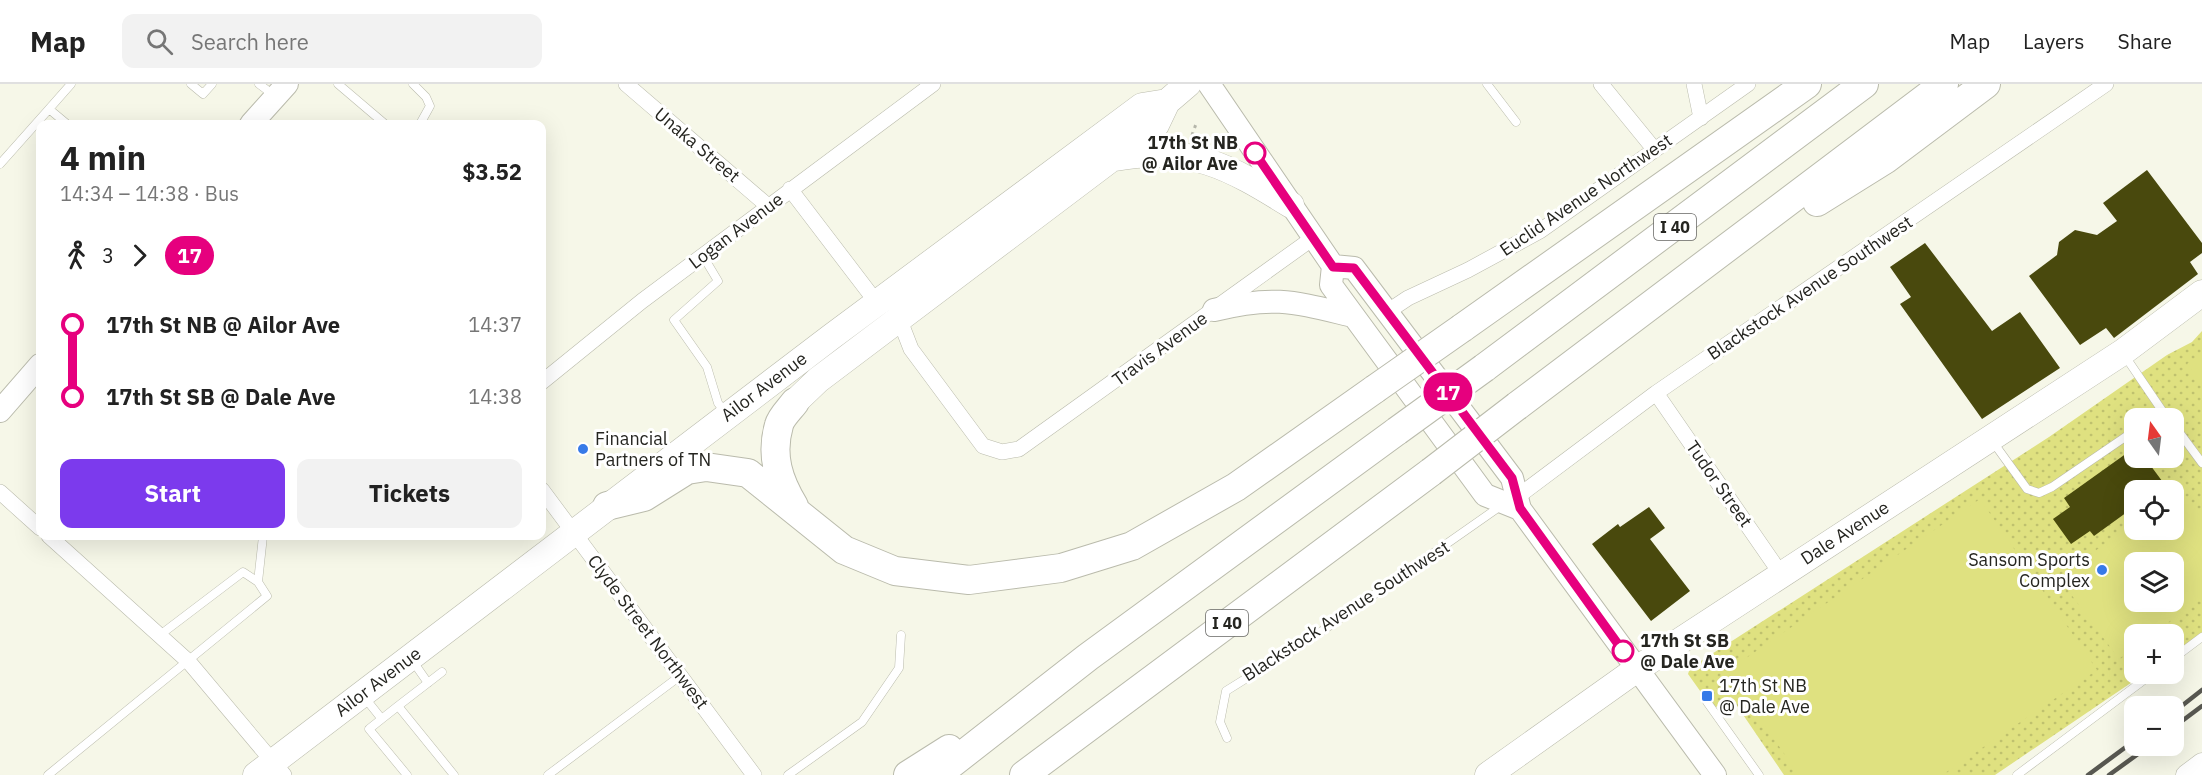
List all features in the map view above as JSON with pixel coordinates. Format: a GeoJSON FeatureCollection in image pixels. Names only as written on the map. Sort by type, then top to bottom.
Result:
{"type":"FeatureCollection","features":[{"type":"Feature","properties":{"kind":"highway"},"geometry":{"type":"LineString","coordinates":[[607,506],[644,497],[687,470],[706,467],[748,473],[844,550],[894,571],[969,580],[1060,568],[1132,546],[1236,487],[1807,84]]}},
{"type":"Feature","properties":{"kind":"highway","name":"I 40"},"geometry":{"type":"LineString","coordinates":[[937,775],[1088,657],[1484,368],[1864,84]]}},
{"type":"Feature","properties":{"kind":"highway","name":"I 40"},"geometry":{"type":"LineString","coordinates":[[1024,775],[1431,472],[1630,320],[1780,211],[1944,84]]}},
{"type":"Feature","properties":{"kind":"highway"},"geometry":{"type":"LineString","coordinates":[[1630,320],[1886,159],[1986,84]]}},
{"type":"Feature","properties":{"kind":"highway"},"geometry":{"type":"LineString","coordinates":[[795,402],[779,424],[776,458],[780,482],[798,513]]}},
{"type":"Feature","properties":{"kind":"highway"},"geometry":{"type":"LineString","coordinates":[[908,775],[1088,657]]}},
{"type":"Feature","properties":{"kind":"main road","name":"Ailor Avenue"},"geometry":{"type":"LineString","coordinates":[[795,402],[806,390],[899,318],[1156,125],[1167,102],[1188,84]]}},
{"type":"Feature","properties":{"kind":"main road"},"geometry":{"type":"LineString","coordinates":[[1209,84],[1333,267],[1331,285],[1353,316],[1485,495],[1514,503]]}},
{"type":"Feature","properties":{"kind":"main road"},"geometry":{"type":"LineString","coordinates":[[254,120],[274,88]]}},
{"type":"Feature","properties":{"kind":"main road","name":"Ailor Avenue"},"geometry":{"type":"LineString","coordinates":[[272,770],[362,694],[877,303],[1142,106],[1167,102]]}},
{"type":"Feature","properties":{"kind":"main road"},"geometry":{"type":"LineString","coordinates":[[1112,158],[1147,152],[1196,157],[1241,174],[1291,205]]}},
{"type":"Feature","properties":{"kind":"main road"},"geometry":{"type":"LineString","coordinates":[[1333,267],[1354,268],[1512,478],[1514,503],[1715,775]]}},
{"type":"Feature","properties":{"kind":"main road","name":"Dale Avenue"},"geometry":{"type":"LineString","coordinates":[[1488,775],[1637,669],[2123,352],[2202,293]]}},
{"type":"Feature","properties":{"kind":"main road"},"geometry":{"type":"LineString","coordinates":[[1214,310],[1246,302],[1273,300],[1302,303],[1353,316]]}},
{"type":"Feature","properties":{"kind":"main road"},"geometry":{"type":"LineString","coordinates":[[0,411],[36,370]]}},
{"type":"Feature","properties":{"kind":"street","name":"Unaka Street"},"geometry":{"type":"LineString","coordinates":[[626,84],[768,206]]}},
{"type":"Feature","properties":{"kind":"street","name":"Logan Avenue"},"geometry":{"type":"LineString","coordinates":[[546,378],[790,189],[933,84]]}},
{"type":"Feature","properties":{"kind":"street"},"geometry":{"type":"LineString","coordinates":[[1601,84],[1654,149]]}},
{"type":"Feature","properties":{"kind":"street"},"geometry":{"type":"LineString","coordinates":[[1694,84],[1701,118]]}},
{"type":"Feature","properties":{"kind":"street","name":"Euclid Avenue Northwest"},"geometry":{"type":"LineString","coordinates":[[1387,312],[1407,298],[1468,270],[1540,231],[1748,84]]}},
{"type":"Feature","properties":{"kind":"street","name":"Blackstock Avenue Southwest"},"geometry":{"type":"LineString","coordinates":[[1514,503],[1656,393],[2106,84]]}},
{"type":"Feature","properties":{"kind":"street"},"geometry":{"type":"LineString","coordinates":[[790,189],[877,303]]}},
{"type":"Feature","properties":{"kind":"street","name":"Travis Avenue"},"geometry":{"type":"LineString","coordinates":[[899,318],[911,349],[983,446],[1002,452],[1019,449],[1041,436],[1313,238]]}},
{"type":"Feature","properties":{"kind":"street","name":"Tudor Street"},"geometry":{"type":"LineString","coordinates":[[1656,393],[1781,574]]}},
{"type":"Feature","properties":{"kind":"street"},"geometry":{"type":"LineString","coordinates":[[0,492],[36,524]]}},
{"type":"Feature","properties":{"kind":"street","name":"Clyde Street Northwest"},"geometry":{"type":"LineString","coordinates":[[546,496],[754,775]]}},
{"type":"Feature","properties":{"kind":"street"},"geometry":{"type":"LineString","coordinates":[[53,540],[189,662],[272,770]]}},
{"type":"Feature","properties":{"kind":"street"},"geometry":{"type":"LineString","coordinates":[[2186,775],[2202,763]]}},
{"type":"Feature","properties":{"kind":"lane"},"geometry":{"type":"LineString","coordinates":[[39,120],[71,84]]}},
{"type":"Feature","properties":{"kind":"lane"},"geometry":{"type":"LineString","coordinates":[[191,84],[203,94],[212,84]]}},
{"type":"Feature","properties":{"kind":"lane"},"geometry":{"type":"LineString","coordinates":[[338,84],[380,120]]}},
{"type":"Feature","properties":{"kind":"lane"},"geometry":{"type":"LineString","coordinates":[[413,84],[426,97],[430,106],[422,120]]}},
{"type":"Feature","properties":{"kind":"lane"},"geometry":{"type":"LineString","coordinates":[[1487,84],[1516,122]]}},
{"type":"Feature","properties":{"kind":"lane"},"geometry":{"type":"LineString","coordinates":[[49,109],[62,120]]}},
{"type":"Feature","properties":{"kind":"lane"},"geometry":{"type":"LineString","coordinates":[[0,164],[36,124]]}},
{"type":"Feature","properties":{"kind":"lane"},"geometry":{"type":"LineString","coordinates":[[703,256],[718,281],[674,320],[707,367],[718,403],[727,415]]}},
{"type":"Feature","properties":{"kind":"lane"},"geometry":{"type":"LineString","coordinates":[[2123,352],[2161,408]]}},
{"type":"Feature","properties":{"kind":"lane"},"geometry":{"type":"LineString","coordinates":[[1990,439],[2022,484],[2031,492],[2039,493],[2124,438]]}},
{"type":"Feature","properties":{"kind":"lane"},"geometry":{"type":"LineString","coordinates":[[2184,439],[2202,463]]}},
{"type":"Feature","properties":{"kind":"lane","name":"Blackstock Avenue Southwest"},"geometry":{"type":"LineString","coordinates":[[1227,738],[1220,722],[1221,705],[1226,691],[1322,631],[1514,503]]}},
{"type":"Feature","properties":{"kind":"lane"},"geometry":{"type":"LineString","coordinates":[[258,582],[263,540]]}},
{"type":"Feature","properties":{"kind":"lane"},"geometry":{"type":"LineString","coordinates":[[48,775],[267,596],[258,582],[243,572],[160,635]]}},
{"type":"Feature","properties":{"kind":"lane"},"geometry":{"type":"LineString","coordinates":[[788,775],[861,722],[899,668],[901,635]]}},
{"type":"Feature","properties":{"kind":"lane"},"geometry":{"type":"LineString","coordinates":[[2184,651],[2202,638]]}},
{"type":"Feature","properties":{"kind":"lane"},"geometry":{"type":"LineString","coordinates":[[410,658],[428,683]]}},
{"type":"Feature","properties":{"kind":"lane"},"geometry":{"type":"LineString","coordinates":[[407,775],[369,729],[442,672]]}},
{"type":"Feature","properties":{"kind":"lane"},"geometry":{"type":"LineString","coordinates":[[548,775],[680,676]]}},
{"type":"Feature","properties":{"kind":"lane"},"geometry":{"type":"LineString","coordinates":[[2017,775],[2139,684]]}},
{"type":"Feature","properties":{"kind":"lane"},"geometry":{"type":"LineString","coordinates":[[362,694],[381,718]]}},
{"type":"Feature","properties":{"kind":"lane"},"geometry":{"type":"LineString","coordinates":[[1707,702],[1759,775]]}},
{"type":"Feature","properties":{"kind":"lane"},"geometry":{"type":"LineString","coordinates":[[399,706],[454,775]]}},
{"type":"Feature","properties":{"kind":"shaded area","name":"Sansom Sports Complex"},"geometry":{"type":"Polygon","coordinates":[[[2202,331],[2202,633],[2184,646],[2184,624],[2124,624],[2124,684],[2129,684],[1995,775],[1784,775],[1731,697],[1713,709],[1688,674],[1690,668],[2049,437],[2167,355],[2192,342],[2202,331]]]}},
{"type":"Feature","properties":{"kind":"shaded area"},"geometry":{"type":"Polygon","coordinates":[[[2202,353],[2202,385],[2187,364],[2202,353]]]}},
{"type":"Feature","properties":{"kind":"shaded area","name":"Sansom Sports Complex"},"geometry":{"type":"Polygon","coordinates":[[[2184,494],[2202,519],[2202,598],[2184,611],[2184,552],[2124,552],[2124,612],[2183,612],[2166,624],[2124,624],[2124,655],[2119,659],[2059,578],[2124,529],[2124,540],[2184,540],[2184,494]]]}},
{"type":"Feature","properties":{"kind":"shaded area"},"geometry":{"type":"Polygon","coordinates":[[[1980,499],[2097,670],[1942,775],[1799,775],[1727,671],[1980,499]]]}},
{"type":"Feature","properties":{"kind":"building"},"geometry":{"type":"Polygon","coordinates":[[[2147,170],[2202,243],[2202,253],[2190,262],[2198,274],[2114,338],[2106,328],[2080,345],[2029,276],[2057,255],[2059,242],[2075,230],[2097,235],[2117,221],[2103,203],[2147,170]]]}},
{"type":"Feature","properties":{"kind":"building"},"geometry":{"type":"Polygon","coordinates":[[[1925,243],[1992,331],[2020,312],[2060,368],[1982,419],[1900,304],[1911,297],[1890,267],[1925,243]]]}},
{"type":"Feature","properties":{"kind":"building"},"geometry":{"type":"Polygon","coordinates":[[[2124,455],[2124,468],[2152,468],[2161,480],[2124,480],[2124,514],[2094,536],[2090,531],[2071,544],[2053,519],[2070,507],[2064,498],[2124,455]]]}},
{"type":"Feature","properties":{"kind":"building"},"geometry":{"type":"Polygon","coordinates":[[[1649,507],[1665,528],[1650,539],[1690,591],[1651,621],[1592,544],[1618,524],[1620,527],[1649,507]]]}},
{"type":"Feature","properties":{"kind":"railway"},"geometry":{"type":"LineString","coordinates":[[2184,704],[2202,690]]}},
{"type":"Feature","properties":{"kind":"railway"},"geometry":{"type":"LineString","coordinates":[[2184,720],[2202,706]]}},
{"type":"Feature","properties":{"kind":"railway"},"geometry":{"type":"LineString","coordinates":[[2088,775],[2124,748]]}},
{"type":"Feature","properties":{"kind":"railway"},"geometry":{"type":"LineString","coordinates":[[2109,775],[2135,756]]}},
{"type":"Feature","properties":{"kind":"bus line","name":"17"},"geometry":{"type":"LineString","coordinates":[[1255,153],[1333,267],[1354,268],[1512,478],[1520,508],[1623,651]]}},
{"type":"Feature","properties":{"kind":"place","name":"17th St NB @ Ailor Ave"},"geometry":{"type":"Point","coordinates":[1255,153]}},
{"type":"Feature","properties":{"kind":"place","name":"Financial Partners of TN"},"geometry":{"type":"Point","coordinates":[583,449]}},
{"type":"Feature","properties":{"kind":"place","name":"Sansom Sports Complex"},"geometry":{"type":"Point","coordinates":[2102,570]}},
{"type":"Feature","properties":{"kind":"place","name":"17th St SB @ Dale Ave"},"geometry":{"type":"Point","coordinates":[1623,651]}},
{"type":"Feature","properties":{"kind":"place","name":"17th St NB @ Dale Ave"},"geometry":{"type":"Point","coordinates":[1707,696]}}]}
